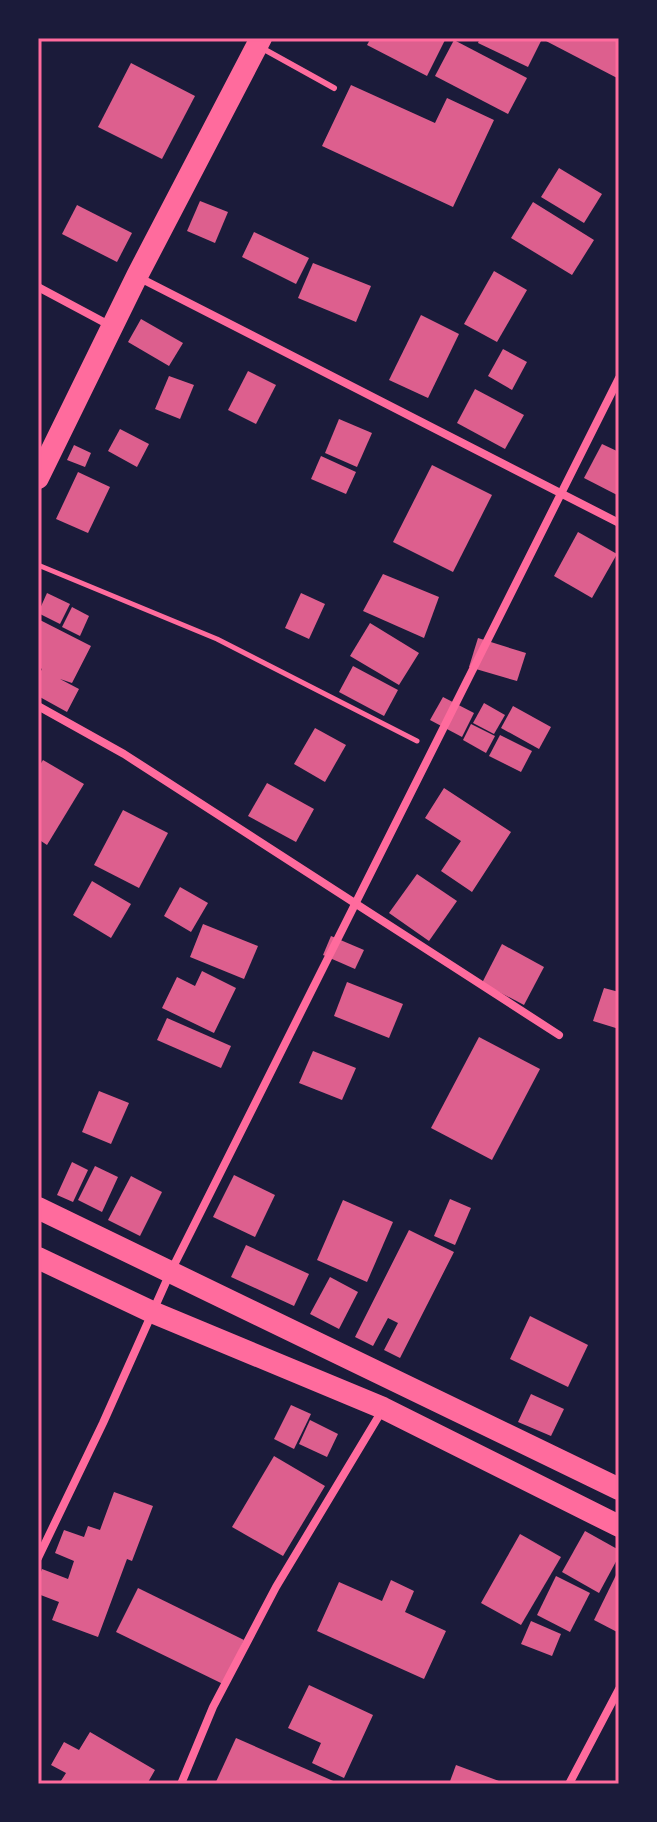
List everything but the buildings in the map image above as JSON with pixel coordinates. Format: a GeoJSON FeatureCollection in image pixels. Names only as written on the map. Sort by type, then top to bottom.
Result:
{"type":"FeatureCollection","features":[{"type":"Feature","properties":{"kind":"highway"},"geometry":{"type":"LineString","coordinates":[[38,478],[137,276],[259,42]]}},
{"type":"Feature","properties":{"kind":"highway"},"geometry":{"type":"LineString","coordinates":[[38,1208],[619,1489]]}},
{"type":"Feature","properties":{"kind":"highway"},"geometry":{"type":"LineString","coordinates":[[38,1258],[152,1312],[383,1408],[619,1526]]}},
{"type":"Feature","properties":{"kind":"street"},"geometry":{"type":"LineString","coordinates":[[137,276],[619,523]]}},
{"type":"Feature","properties":{"kind":"street"},"geometry":{"type":"LineString","coordinates":[[38,287],[114,327]]}},
{"type":"Feature","properties":{"kind":"street"},"geometry":{"type":"LineString","coordinates":[[38,1558],[170,1273],[619,378]]}},
{"type":"Feature","properties":{"kind":"street"},"geometry":{"type":"LineString","coordinates":[[38,706],[124,754],[559,1035]]}},
{"type":"Feature","properties":{"kind":"street"},"geometry":{"type":"LineString","coordinates":[[181,1784],[213,1707],[276,1587],[383,1408]]}},
{"type":"Feature","properties":{"kind":"street"},"geometry":{"type":"LineString","coordinates":[[569,1784],[619,1689]]}},
{"type":"Feature","properties":{"kind":"lane"},"geometry":{"type":"LineString","coordinates":[[259,42],[334,88]]}},
{"type":"Feature","properties":{"kind":"path"},"geometry":{"type":"LineString","coordinates":[[38,565],[217,639],[433,749]]}}]}
